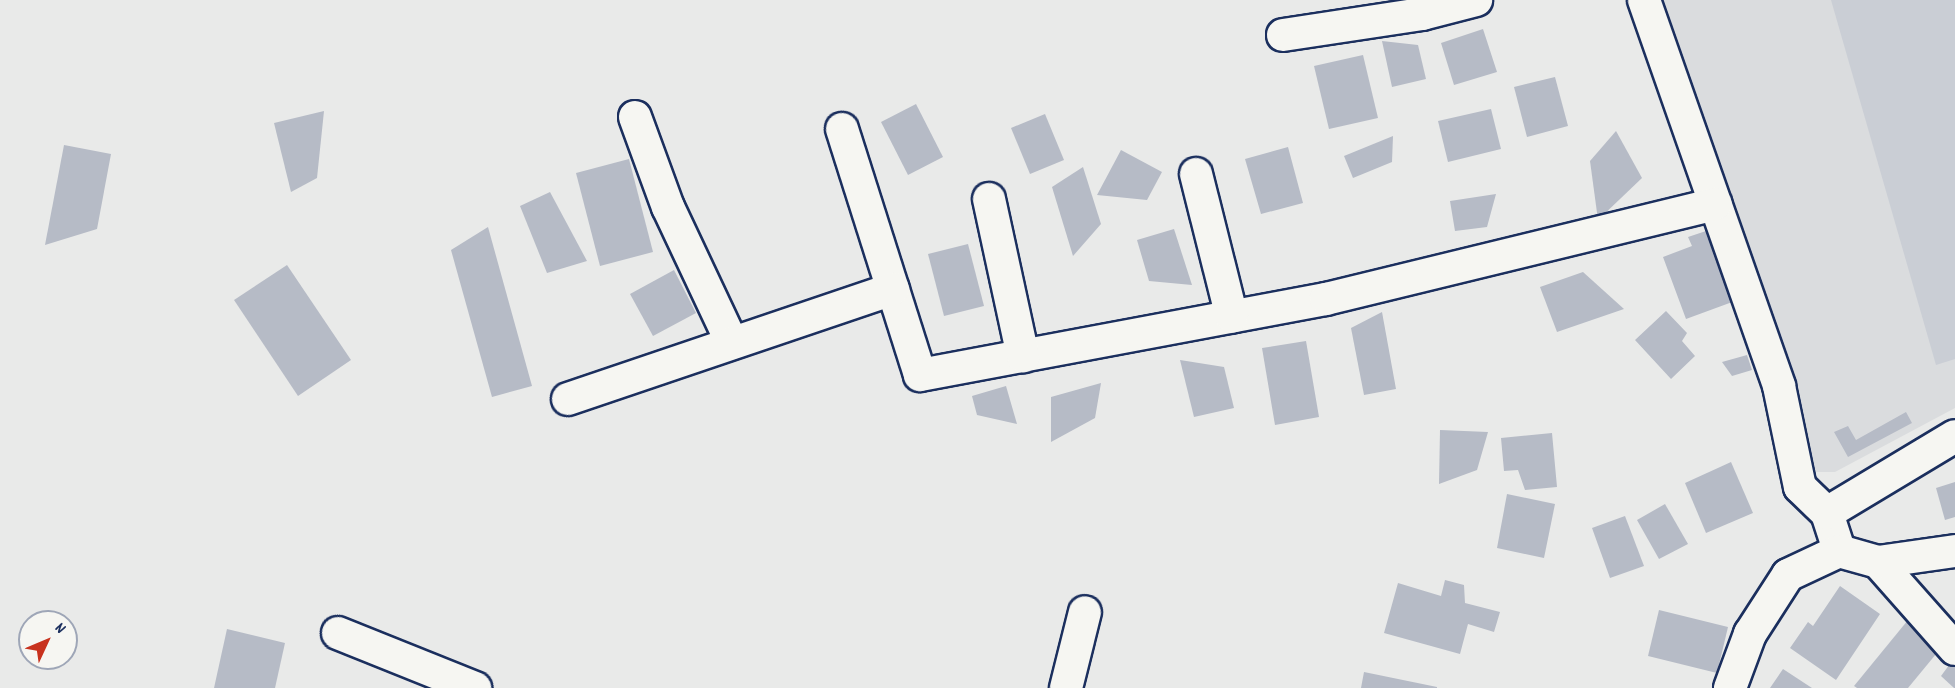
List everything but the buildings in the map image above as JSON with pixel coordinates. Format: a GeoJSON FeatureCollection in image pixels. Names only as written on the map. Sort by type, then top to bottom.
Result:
{"type":"FeatureCollection","features":[{"type":"Feature","properties":{"kind":"street"},"geometry":{"type":"LineString","coordinates":[[1283,35],[1422,15],[1476,0]]}},
{"type":"Feature","properties":{"kind":"street"},"geometry":{"type":"LineString","coordinates":[[1644,0],[1716,204],[1756,328],[1779,386],[1800,488],[1827,513],[1839,551]]}},
{"type":"Feature","properties":{"kind":"street"},"geometry":{"type":"LineString","coordinates":[[635,117],[668,207],[732,343]]}},
{"type":"Feature","properties":{"kind":"street"},"geometry":{"type":"LineString","coordinates":[[842,129],[920,375],[1326,299],[1716,204]]}},
{"type":"Feature","properties":{"kind":"street"},"geometry":{"type":"LineString","coordinates":[[1196,174],[1232,317]]}},
{"type":"Feature","properties":{"kind":"street"},"geometry":{"type":"LineString","coordinates":[[989,199],[1023,356]]}},
{"type":"Feature","properties":{"kind":"street"},"geometry":{"type":"LineString","coordinates":[[568,399],[893,289]]}},
{"type":"Feature","properties":{"kind":"street"},"geometry":{"type":"LineString","coordinates":[[1827,513],[1955,436]]}},
{"type":"Feature","properties":{"kind":"street"},"geometry":{"type":"LineString","coordinates":[[1730,688],[1749,634],[1788,576],[1839,551],[1878,562],[1955,551]]}},
{"type":"Feature","properties":{"kind":"street"},"geometry":{"type":"LineString","coordinates":[[1878,562],[1955,649]]}},
{"type":"Feature","properties":{"kind":"street"},"geometry":{"type":"LineString","coordinates":[[1066,688],[1085,612]]}},
{"type":"Feature","properties":{"kind":"street"},"geometry":{"type":"LineString","coordinates":[[338,633],[475,688]]}},
{"type":"Feature","properties":{"kind":"shaded area"},"geometry":{"type":"Polygon","coordinates":[[[1663,0],[1955,0],[1955,408],[1835,472],[1815,472],[1663,0]]]}},
{"type":"Feature","properties":{"kind":"shaded area"},"geometry":{"type":"Polygon","coordinates":[[[1831,0],[1955,0],[1955,359],[1936,365],[1831,0]]]}}]}
